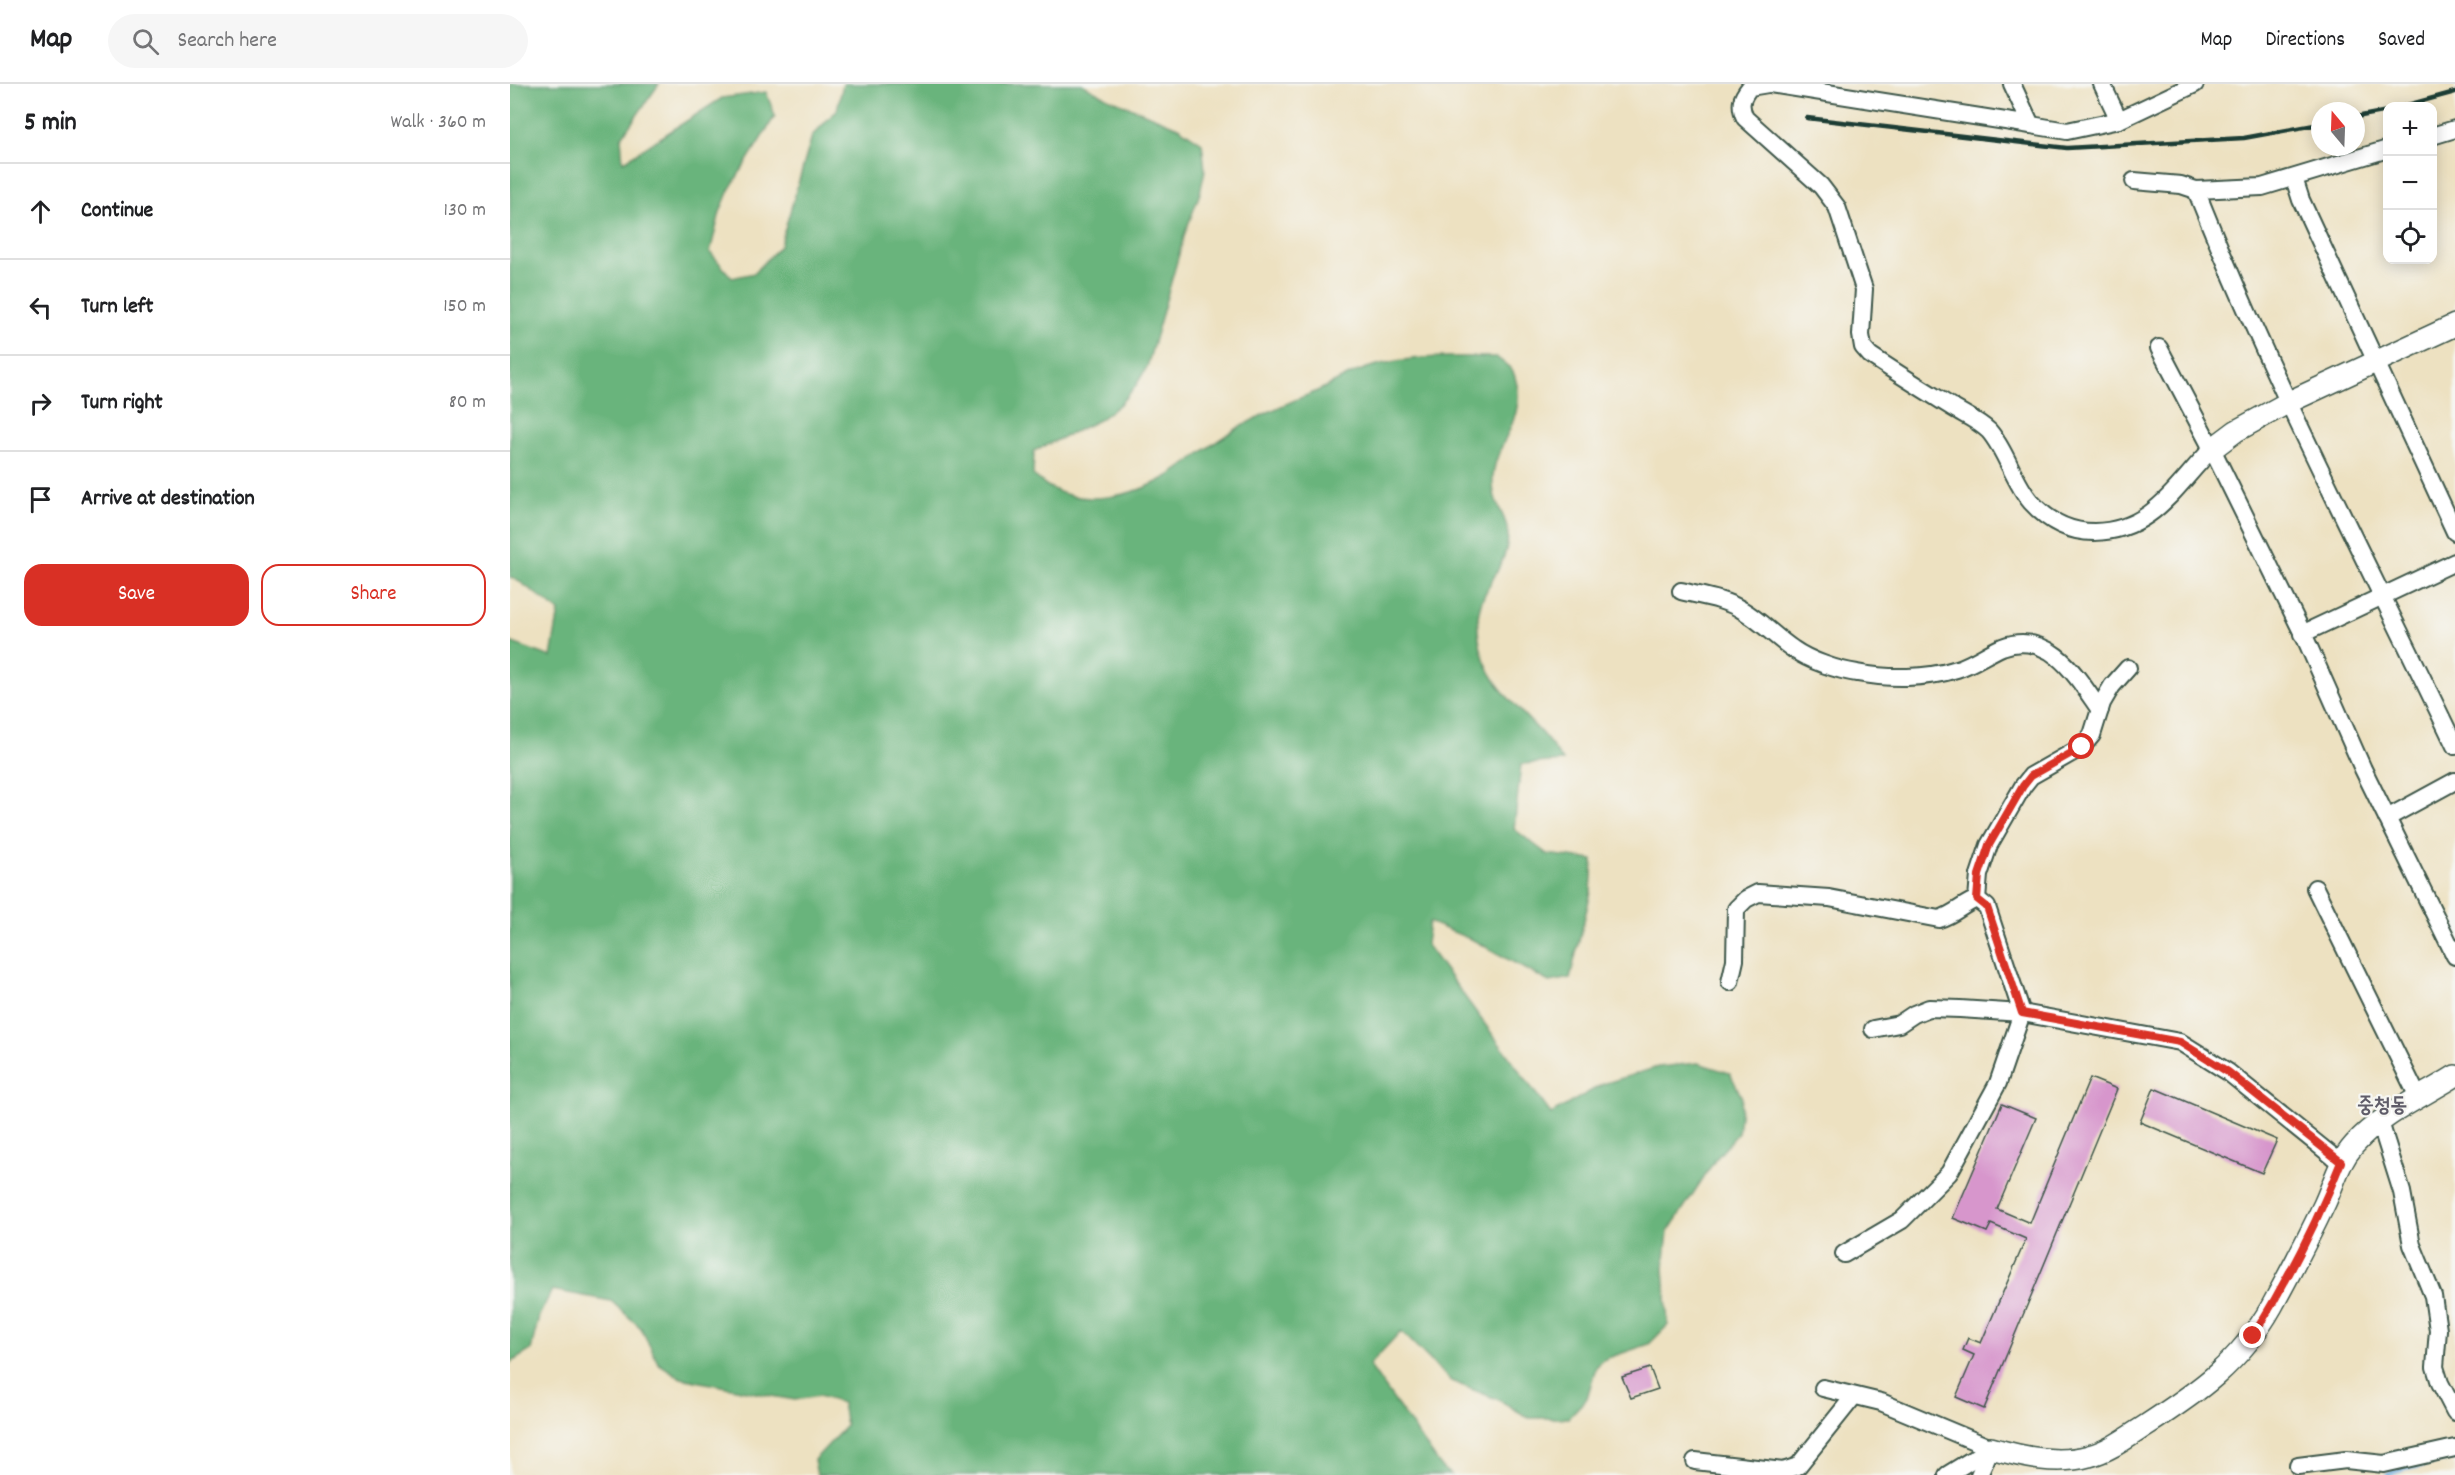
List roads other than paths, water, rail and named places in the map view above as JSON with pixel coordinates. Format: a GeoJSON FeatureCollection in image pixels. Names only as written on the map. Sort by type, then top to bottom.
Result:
{"type":"FeatureCollection","features":[{"type":"Feature","properties":{"kind":"street"},"geometry":{"type":"LineString","coordinates":[[2195,84],[2119,120],[2067,131],[1768,84],[1750,87],[1743,95],[1740,108],[1745,118],[1821,186],[1837,207],[1864,289],[1861,335],[1863,347],[1870,355],[1988,430],[2003,451],[2029,499],[2041,513],[2063,528],[2080,532],[2126,528],[2147,517],[2167,500],[2212,449],[2236,431],[2289,402],[2455,325]]}},
{"type":"Feature","properties":{"kind":"street"},"geometry":{"type":"LineString","coordinates":[[2012,84],[2031,125]]}},
{"type":"Feature","properties":{"kind":"street"},"geometry":{"type":"LineString","coordinates":[[2102,84],[2119,120]]}},
{"type":"Feature","properties":{"kind":"street"},"geometry":{"type":"LineString","coordinates":[[2437,135],[2455,129]]}},
{"type":"Feature","properties":{"kind":"street"},"geometry":{"type":"LineString","coordinates":[[2134,181],[2181,185],[2196,190],[2262,187],[2383,151]]}},
{"type":"Feature","properties":{"kind":"street"},"geometry":{"type":"LineString","coordinates":[[2294,178],[2301,200],[2455,532]]}},
{"type":"Feature","properties":{"kind":"street"},"geometry":{"type":"LineString","coordinates":[[2196,190],[2214,236],[2289,402],[2455,746]]}},
{"type":"Feature","properties":{"kind":"street"},"geometry":{"type":"LineString","coordinates":[[2159,348],[2212,449],[2455,956]]}},
{"type":"Feature","properties":{"kind":"street"},"geometry":{"type":"LineString","coordinates":[[2302,634],[2455,562]]}},
{"type":"Feature","properties":{"kind":"street"},"geometry":{"type":"LineString","coordinates":[[1681,591],[1741,608],[1794,650],[1854,673],[1909,677],[1942,673],[1959,669],[2014,644],[2031,644],[2045,648],[2070,666],[2100,710]]}},
{"type":"Feature","properties":{"kind":"street"},"geometry":{"type":"LineString","coordinates":[[1977,899],[1979,875],[1989,845],[2023,786],[2031,776],[2082,747],[2092,735],[2100,710],[2112,686],[2128,668]]}},
{"type":"Feature","properties":{"kind":"street"},"geometry":{"type":"LineString","coordinates":[[2387,818],[2455,781]]}},
{"type":"Feature","properties":{"kind":"street"},"geometry":{"type":"LineString","coordinates":[[2315,888],[2419,1099]]}},
{"type":"Feature","properties":{"kind":"street"},"geometry":{"type":"LineString","coordinates":[[1730,982],[1735,960],[1736,909],[1746,899],[1758,893],[1829,898],[1939,919],[1952,916],[1977,899]]}},
{"type":"Feature","properties":{"kind":"street"},"geometry":{"type":"LineString","coordinates":[[1844,1254],[1902,1220],[1949,1173],[1998,1083],[2022,1013],[1987,907],[1977,899]]}},
{"type":"Feature","properties":{"kind":"street"},"geometry":{"type":"LineString","coordinates":[[1873,1029],[1899,1024],[1929,1008],[2022,1013],[2180,1042],[2228,1072],[2341,1162]]}},
{"type":"Feature","properties":{"kind":"street"},"geometry":{"type":"LineString","coordinates":[[1823,1388],[1881,1402],[1991,1448],[2022,1457],[2056,1460],[2089,1456],[2120,1442],[2197,1392],[2228,1366],[2253,1336],[2271,1308],[2324,1205],[2341,1162],[2355,1144],[2380,1122],[2455,1076]]}},
{"type":"Feature","properties":{"kind":"street"},"geometry":{"type":"LineString","coordinates":[[2380,1122],[2403,1192],[2412,1245],[2433,1296],[2438,1330],[2435,1367],[2442,1389],[2455,1413]]}},
{"type":"Feature","properties":{"kind":"street"},"geometry":{"type":"LineString","coordinates":[[1695,1461],[1783,1472],[1798,1466],[1854,1396]]}},
{"type":"Feature","properties":{"kind":"street"},"geometry":{"type":"LineString","coordinates":[[1947,1475],[1991,1448]]}},
{"type":"Feature","properties":{"kind":"street"},"geometry":{"type":"LineString","coordinates":[[1979,1475],[1991,1448]]}},
{"type":"Feature","properties":{"kind":"street"},"geometry":{"type":"LineString","coordinates":[[2298,1466],[2346,1460],[2384,1464],[2455,1448]]}},
{"type":"Feature","properties":{"kind":"waterway"},"geometry":{"type":"LineString","coordinates":[[2388,1475],[2392,1472],[2455,1457]]}},
{"type":"Feature","properties":{"kind":"railway"},"geometry":{"type":"LineString","coordinates":[[2419,102],[2455,92]]}},
{"type":"Feature","properties":{"kind":"railway"},"geometry":{"type":"LineString","coordinates":[[2365,115],[2383,112]]}},
{"type":"Feature","properties":{"kind":"railway"},"geometry":{"type":"LineString","coordinates":[[1807,118],[2067,148],[2244,138],[2311,126]]}},
{"type":"Feature","properties":{"kind":"district","name":"중청동"},"geometry":{"type":"Point","coordinates":[2382,1107]}}]}
